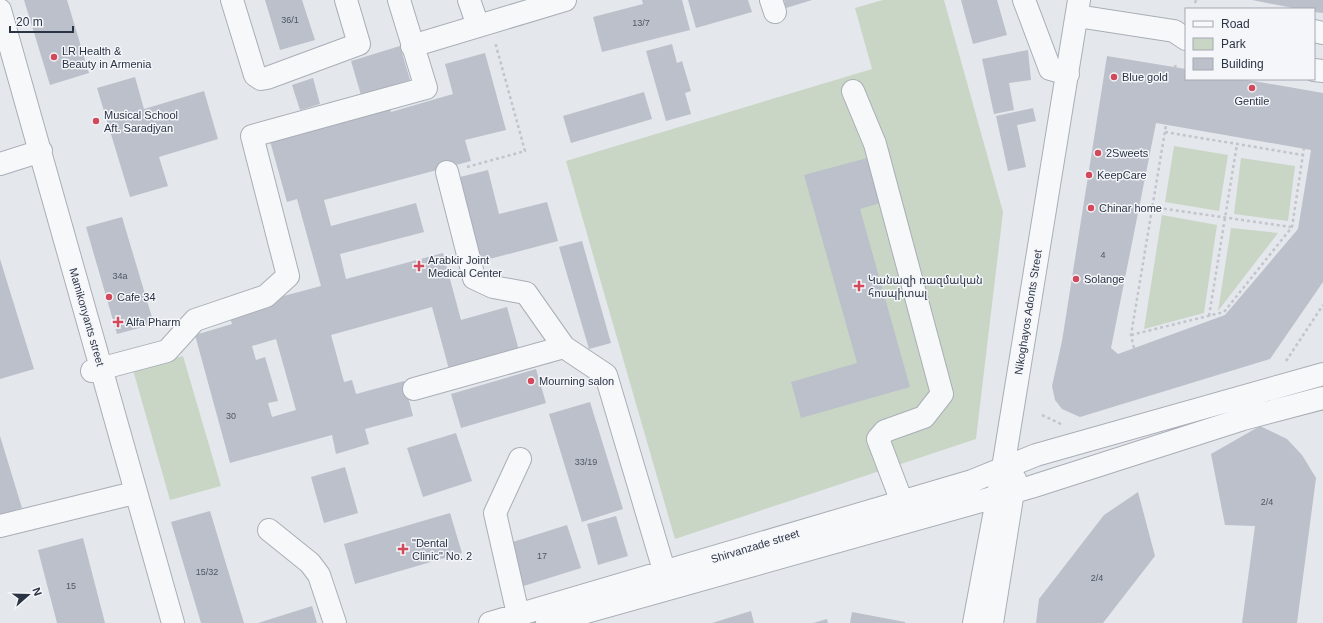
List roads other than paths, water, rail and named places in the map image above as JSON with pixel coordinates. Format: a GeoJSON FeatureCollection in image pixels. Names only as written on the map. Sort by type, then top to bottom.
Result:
{"type":"FeatureCollection","features":[{"type":"Feature","properties":{"kind":"street"},"geometry":{"type":"LineString","coordinates":[[232,0],[255,75],[261,79],[359,44],[346,0]]}},
{"type":"Feature","properties":{"kind":"street"},"geometry":{"type":"LineString","coordinates":[[97,370],[167,351],[195,320],[266,296],[288,276],[252,136],[426,88],[399,0]]}},
{"type":"Feature","properties":{"kind":"street"},"geometry":{"type":"LineString","coordinates":[[469,0],[484,24]]}},
{"type":"Feature","properties":{"kind":"street"},"geometry":{"type":"LineString","coordinates":[[412,46],[566,0]]}},
{"type":"Feature","properties":{"kind":"street"},"geometry":{"type":"LineString","coordinates":[[1024,0],[1050,69],[1068,74]]}},
{"type":"Feature","properties":{"kind":"street"},"geometry":{"type":"LineString","coordinates":[[1084,8],[1183,32]]}},
{"type":"Feature","properties":{"kind":"street","name":"Nikoghayos Adonts Street"},"geometry":{"type":"LineString","coordinates":[[1010,464],[1068,74],[1084,8]]}},
{"type":"Feature","properties":{"kind":"street","name":"Nikoghayos Adonts Street"},"geometry":{"type":"LineString","coordinates":[[992,623],[1005,494],[1084,8]]}},
{"type":"Feature","properties":{"kind":"street","name":"Mamikonyants street"},"geometry":{"type":"LineString","coordinates":[[0,10],[37,152],[97,370],[173,623]]}},
{"type":"Feature","properties":{"kind":"street","name":"Mamikonyants street"},"geometry":{"type":"LineString","coordinates":[[0,37],[37,152]]}},
{"type":"Feature","properties":{"kind":"street"},"geometry":{"type":"LineString","coordinates":[[853,91],[875,144],[942,394],[924,417],[886,431],[878,439],[902,502]]}},
{"type":"Feature","properties":{"kind":"street"},"geometry":{"type":"LineString","coordinates":[[0,164],[37,152]]}},
{"type":"Feature","properties":{"kind":"street"},"geometry":{"type":"LineString","coordinates":[[448,172],[474,278],[493,287],[526,293],[564,347],[606,375],[667,580]]}},
{"type":"Feature","properties":{"kind":"street"},"geometry":{"type":"LineString","coordinates":[[414,389],[564,347]]}},
{"type":"Feature","properties":{"kind":"street","name":"Mamikonyants street"},"geometry":{"type":"LineString","coordinates":[[97,370],[126,495],[163,623]]}},
{"type":"Feature","properties":{"kind":"street","name":"Shirvanzade street"},"geometry":{"type":"LineString","coordinates":[[547,623],[601,616],[667,580],[902,502],[972,481],[1010,464],[1323,374]]}},
{"type":"Feature","properties":{"kind":"street","name":"Shirvanzade street"},"geometry":{"type":"LineString","coordinates":[[490,623],[519,619],[1005,494],[1243,419],[1323,398]]}},
{"type":"Feature","properties":{"kind":"street"},"geometry":{"type":"LineString","coordinates":[[519,619],[495,513],[520,459]]}},
{"type":"Feature","properties":{"kind":"street","name":"Nikoghayos Adonts Street"},"geometry":{"type":"LineString","coordinates":[[974,623],[1005,494]]}},
{"type":"Feature","properties":{"kind":"street"},"geometry":{"type":"LineString","coordinates":[[0,526],[126,495]]}},
{"type":"Feature","properties":{"kind":"street"},"geometry":{"type":"LineString","coordinates":[[269,530],[310,563],[320,575],[335,623]]}},
{"type":"Feature","properties":{"kind":"place","name":"LR Health & Beauty in Armenia"},"geometry":{"type":"Point","coordinates":[54,57]}},
{"type":"Feature","properties":{"kind":"place","name":"Blue gold"},"geometry":{"type":"Point","coordinates":[1114,77]}},
{"type":"Feature","properties":{"kind":"place","name":"Gentile"},"geometry":{"type":"Point","coordinates":[1252,88]}},
{"type":"Feature","properties":{"kind":"place","name":"Musical School Aft. Saradjyan"},"geometry":{"type":"Point","coordinates":[96,121]}},
{"type":"Feature","properties":{"kind":"place","name":"2Sweets"},"geometry":{"type":"Point","coordinates":[1098,153]}},
{"type":"Feature","properties":{"kind":"place","name":"KeepCare"},"geometry":{"type":"Point","coordinates":[1089,175]}},
{"type":"Feature","properties":{"kind":"place","name":"Chinar home"},"geometry":{"type":"Point","coordinates":[1091,208]}},
{"type":"Feature","properties":{"kind":"place","name":"Arabkir Joint Medical Center"},"geometry":{"type":"Point","coordinates":[419,266]}},
{"type":"Feature","properties":{"kind":"place","name":"Solange"},"geometry":{"type":"Point","coordinates":[1076,279]}},
{"type":"Feature","properties":{"kind":"place","name":"Կանազի ռազմական հոսպիտալ"},"geometry":{"type":"Point","coordinates":[859,286]}},
{"type":"Feature","properties":{"kind":"place","name":"Cafe 34"},"geometry":{"type":"Point","coordinates":[109,297]}},
{"type":"Feature","properties":{"kind":"place","name":"Alfa Pharm"},"geometry":{"type":"Point","coordinates":[118,322]}},
{"type":"Feature","properties":{"kind":"place","name":"Mourning salon"},"geometry":{"type":"Point","coordinates":[531,381]}},
{"type":"Feature","properties":{"kind":"place","name":"\"Dental Clinic\" No. 2"},"geometry":{"type":"Point","coordinates":[403,549]}}]}
